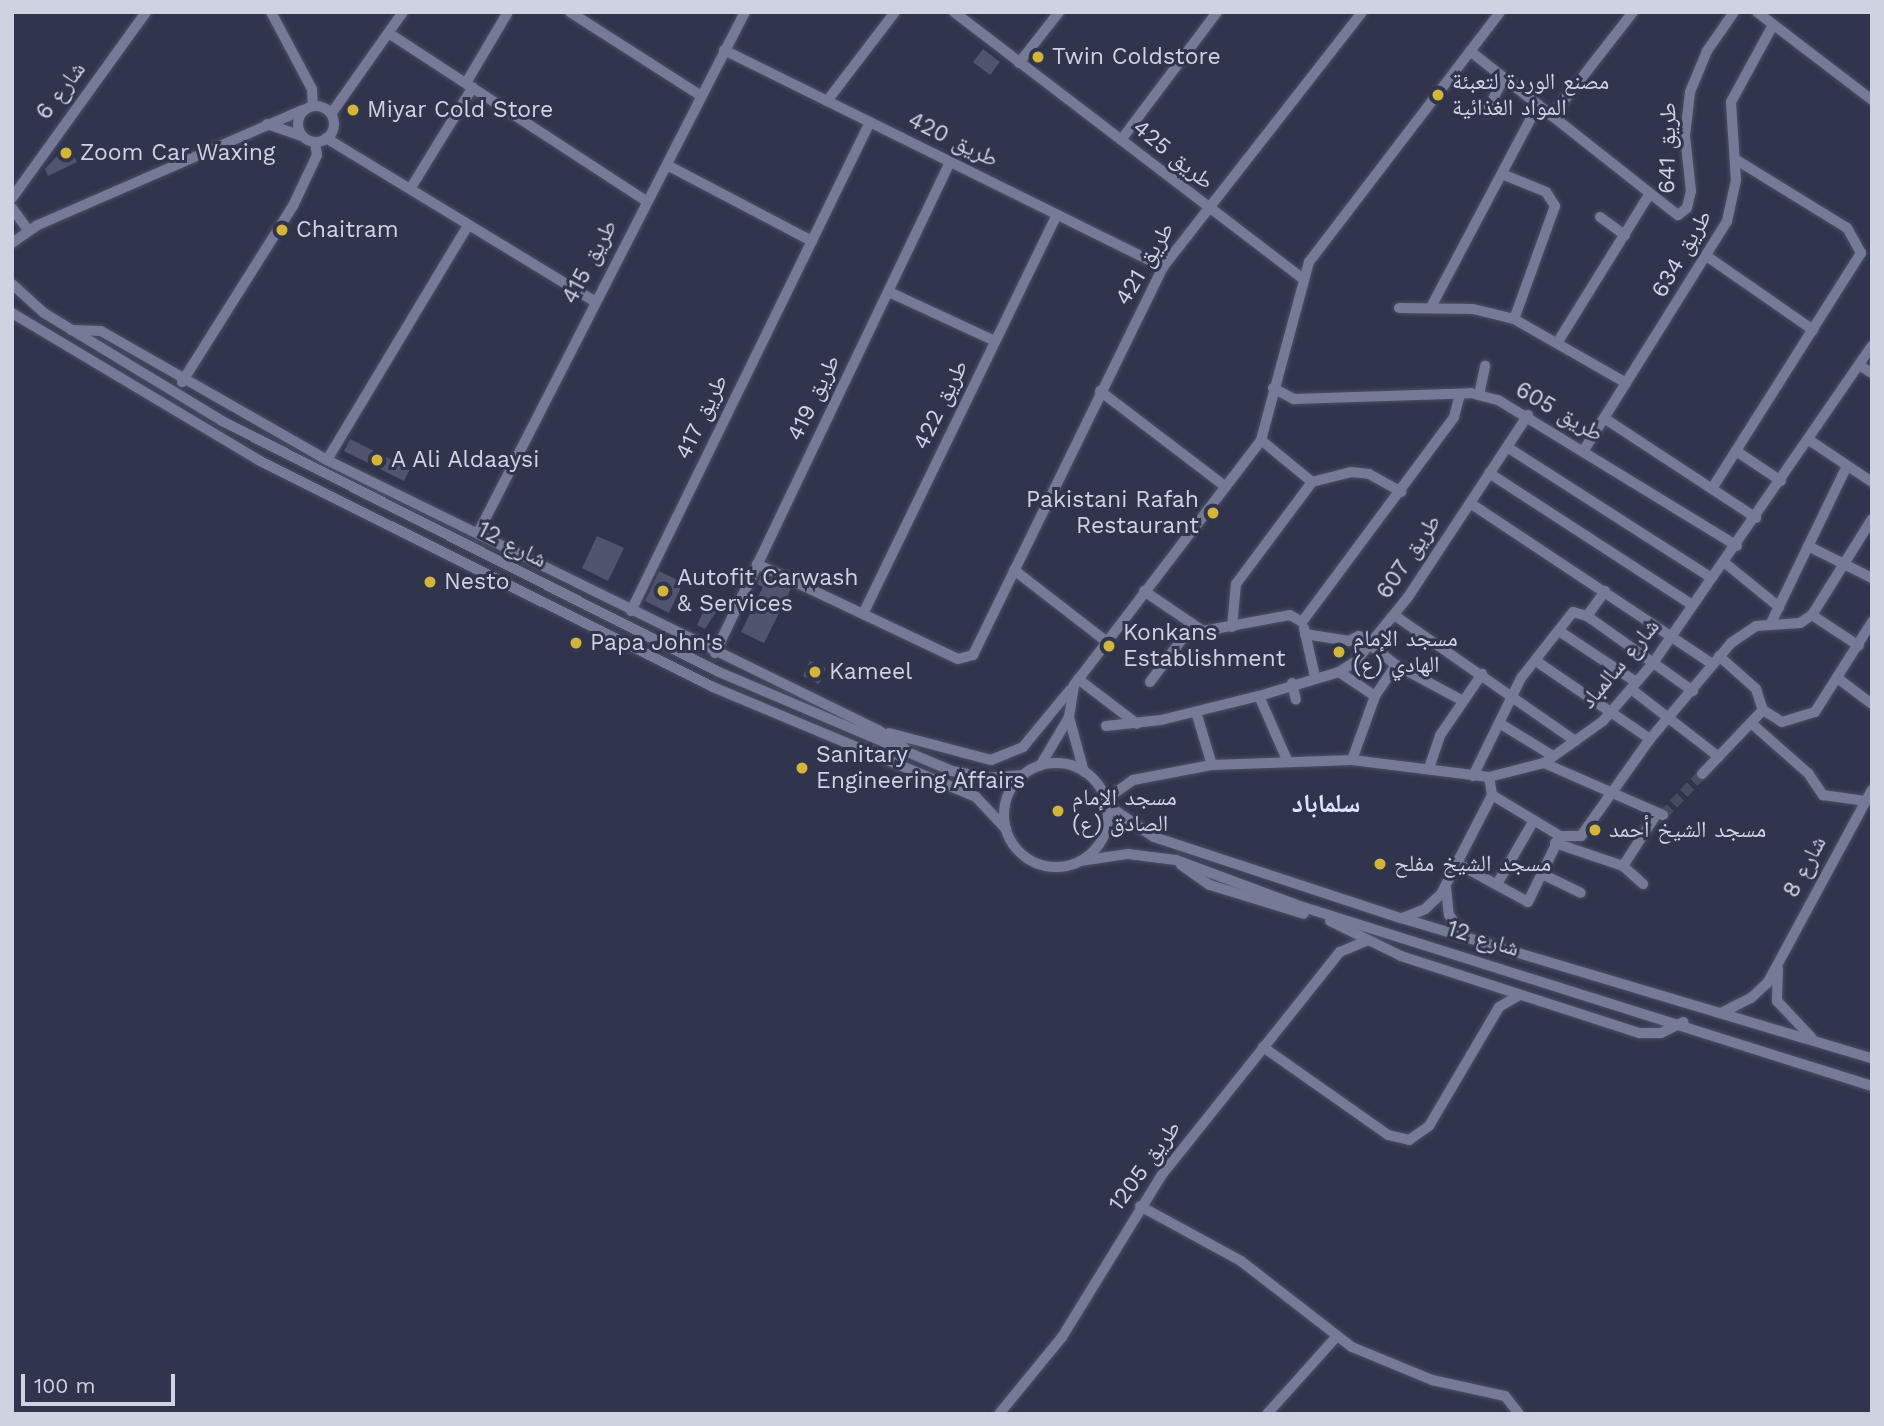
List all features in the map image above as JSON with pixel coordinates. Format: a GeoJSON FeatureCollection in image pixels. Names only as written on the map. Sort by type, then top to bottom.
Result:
{"type":"FeatureCollection","features":[{"type":"Feature","properties":{"kind":"street","name":"شارع 6"},"geometry":{"type":"LineString","coordinates":[[12,198],[146,12]]}},
{"type":"Feature","properties":{"kind":"street"},"geometry":{"type":"LineString","coordinates":[[271,12],[312,89],[308,108],[298,121],[303,137]]}},
{"type":"Feature","properties":{"kind":"street"},"geometry":{"type":"LineString","coordinates":[[182,382],[293,206],[313,166],[321,140],[333,130],[331,114],[403,12]]}},
{"type":"Feature","properties":{"kind":"street"},"geometry":{"type":"LineString","coordinates":[[412,186],[508,12]]}},
{"type":"Feature","properties":{"kind":"street"},"geometry":{"type":"LineString","coordinates":[[570,12],[701,95]]}},
{"type":"Feature","properties":{"kind":"street","name":"طريق 415"},"geometry":{"type":"LineString","coordinates":[[478,533],[594,301],[745,12]]}},
{"type":"Feature","properties":{"kind":"street"},"geometry":{"type":"LineString","coordinates":[[827,101],[895,12]]}},
{"type":"Feature","properties":{"kind":"street","name":"طريق 425"},"geometry":{"type":"LineString","coordinates":[[954,12],[1206,208],[1301,278]]}},
{"type":"Feature","properties":{"kind":"street"},"geometry":{"type":"LineString","coordinates":[[1019,63],[1059,12]]}},
{"type":"Feature","properties":{"kind":"street"},"geometry":{"type":"LineString","coordinates":[[1121,140],[1217,12]]}},
{"type":"Feature","properties":{"kind":"street","name":"طريق 421"},"geometry":{"type":"LineString","coordinates":[[863,614],[958,659],[974,655],[1100,391],[1163,267],[1206,208],[1362,12]]}},
{"type":"Feature","properties":{"kind":"street"},"geometry":{"type":"LineString","coordinates":[[71,330],[101,331],[182,382],[327,460],[715,653],[878,730],[974,760],[991,760],[1023,747],[1261,440],[1301,278],[1500,12]]}},
{"type":"Feature","properties":{"kind":"street"},"geometry":{"type":"LineString","coordinates":[[1552,116],[1633,12]]}},
{"type":"Feature","properties":{"kind":"street","name":"طريق 641"},"geometry":{"type":"LineString","coordinates":[[1470,51],[1674,215],[1687,208],[1690,92],[1707,51],[1734,12]]}},
{"type":"Feature","properties":{"kind":"street"},"geometry":{"type":"LineString","coordinates":[[1757,12],[1872,100]]}},
{"type":"Feature","properties":{"kind":"street","name":"طريق 634"},"geometry":{"type":"LineString","coordinates":[[1584,450],[1708,257],[1733,201],[1735,159],[1731,102],[1773,24]]}},
{"type":"Feature","properties":{"kind":"street"},"geometry":{"type":"LineString","coordinates":[[390,34],[646,201]]}},
{"type":"Feature","properties":{"kind":"street","name":"طريق 420"},"geometry":{"type":"LineString","coordinates":[[724,50],[1163,267]]}},
{"type":"Feature","properties":{"kind":"street"},"geometry":{"type":"LineString","coordinates":[[1486,112],[1504,78]]}},
{"type":"Feature","properties":{"kind":"street"},"geometry":{"type":"LineString","coordinates":[[1431,307],[1538,105]]}},
{"type":"Feature","properties":{"kind":"street"},"geometry":{"type":"LineString","coordinates":[[12,243],[28,230],[265,124],[308,108],[331,114]]}},
{"type":"Feature","properties":{"kind":"street","name":"طريق 417"},"geometry":{"type":"LineString","coordinates":[[631,611],[870,122]]}},
{"type":"Feature","properties":{"kind":"street"},"geometry":{"type":"LineString","coordinates":[[265,124],[321,140],[412,186],[468,225],[594,301]]}},
{"type":"Feature","properties":{"kind":"street"},"geometry":{"type":"LineString","coordinates":[[1713,487],[1859,260],[1862,246],[1847,228],[1735,159]]}},
{"type":"Feature","properties":{"kind":"street","name":"طريق 419"},"geometry":{"type":"LineString","coordinates":[[715,653],[950,162]]}},
{"type":"Feature","properties":{"kind":"street"},"geometry":{"type":"LineString","coordinates":[[667,164],[812,241]]}},
{"type":"Feature","properties":{"kind":"street"},"geometry":{"type":"LineString","coordinates":[[1502,174],[1546,191],[1555,206],[1514,319]]}},
{"type":"Feature","properties":{"kind":"street"},"geometry":{"type":"LineString","coordinates":[[1559,340],[1649,195]]}},
{"type":"Feature","properties":{"kind":"street"},"geometry":{"type":"LineString","coordinates":[[12,208],[28,230]]}},
{"type":"Feature","properties":{"kind":"street","name":"طريق 422"},"geometry":{"type":"LineString","coordinates":[[863,614],[1057,215]]}},
{"type":"Feature","properties":{"kind":"street"},"geometry":{"type":"LineString","coordinates":[[1600,217],[1625,235]]}},
{"type":"Feature","properties":{"kind":"street"},"geometry":{"type":"LineString","coordinates":[[327,460],[468,225]]}},
{"type":"Feature","properties":{"kind":"street"},"geometry":{"type":"LineString","coordinates":[[1708,257],[1813,330]]}},
{"type":"Feature","properties":{"kind":"street","name":"شارع 12"},"geometry":{"type":"LineString","coordinates":[[12,284],[71,330],[248,435],[719,672],[915,757],[969,776],[1023,775]]}},
{"type":"Feature","properties":{"kind":"street"},"geometry":{"type":"LineString","coordinates":[[889,292],[996,341]]}},
{"type":"Feature","properties":{"kind":"street"},"geometry":{"type":"LineString","coordinates":[[1399,308],[1431,307],[1514,319],[1559,340],[1626,383]]}},
{"type":"Feature","properties":{"kind":"street","name":"شارع 12"},"geometry":{"type":"LineString","coordinates":[[12,313],[272,467],[725,692],[976,797],[1006,829]]}},
{"type":"Feature","properties":{"kind":"street","name":"شارع سالمباد"},"geometry":{"type":"LineString","coordinates":[[1106,802],[1133,780],[1212,765],[1352,760],[1489,777],[1548,760],[1610,712],[1653,663],[1692,605],[1725,564],[1872,346]]}},
{"type":"Feature","properties":{"kind":"street"},"geometry":{"type":"LineString","coordinates":[[1859,365],[1872,373]]}},
{"type":"Feature","properties":{"kind":"street"},"geometry":{"type":"LineString","coordinates":[[1479,395],[1485,366]]}},
{"type":"Feature","properties":{"kind":"street","name":"طريق 605"},"geometry":{"type":"LineString","coordinates":[[1273,388],[1294,399]]}},
{"type":"Feature","properties":{"kind":"street"},"geometry":{"type":"LineString","coordinates":[[1100,391],[1226,487]]}},
{"type":"Feature","properties":{"kind":"street"},"geometry":{"type":"LineString","coordinates":[[1444,394],[1449,409],[1445,428]]}},
{"type":"Feature","properties":{"kind":"street"},"geometry":{"type":"LineString","coordinates":[[1315,677],[1303,622],[1401,492],[1445,428],[1460,394]]}},
{"type":"Feature","properties":{"kind":"street","name":"طريق 605"},"geometry":{"type":"LineString","coordinates":[[1268,414],[1294,399],[1479,395],[1528,415],[1737,546]]}},
{"type":"Feature","properties":{"kind":"street","name":"طريق 607"},"geometry":{"type":"LineString","coordinates":[[1106,726],[1138,724],[1196,712],[1339,671],[1370,645],[1394,615],[1528,415]]}},
{"type":"Feature","properties":{"kind":"street"},"geometry":{"type":"LineString","coordinates":[[1604,418],[1713,487],[1756,518]]}},
{"type":"Feature","properties":{"kind":"street"},"geometry":{"type":"LineString","coordinates":[[1261,440],[1312,482]]}},
{"type":"Feature","properties":{"kind":"street"},"geometry":{"type":"LineString","coordinates":[[1809,440],[1872,482]]}},
{"type":"Feature","properties":{"kind":"street"},"geometry":{"type":"LineString","coordinates":[[1507,447],[1712,578]]}},
{"type":"Feature","properties":{"kind":"street"},"geometry":{"type":"LineString","coordinates":[[1736,452],[1781,481]]}},
{"type":"Feature","properties":{"kind":"street"},"geometry":{"type":"LineString","coordinates":[[1771,623],[1847,466]]}},
{"type":"Feature","properties":{"kind":"street"},"geometry":{"type":"LineString","coordinates":[[1232,627],[1236,584],[1312,482],[1352,472],[1369,474],[1401,492]]}},
{"type":"Feature","properties":{"kind":"street"},"geometry":{"type":"LineString","coordinates":[[1489,473],[1692,605]]}},
{"type":"Feature","properties":{"kind":"street"},"geometry":{"type":"LineString","coordinates":[[1470,503],[1672,637],[1716,660],[1756,689],[1763,710],[1782,722],[1804,718],[1824,703],[1872,622]]}},
{"type":"Feature","properties":{"kind":"street"},"geometry":{"type":"LineString","coordinates":[[1558,839],[1581,836],[1650,739],[1672,719],[1716,660],[1744,633],[1771,623],[1800,623],[1812,615],[1846,565],[1872,519]]}},
{"type":"Feature","properties":{"kind":"street"},"geometry":{"type":"LineString","coordinates":[[1808,547],[1872,578]]}},
{"type":"Feature","properties":{"kind":"street"},"geometry":{"type":"LineString","coordinates":[[757,564],[863,614]]}},
{"type":"Feature","properties":{"kind":"street"},"geometry":{"type":"LineString","coordinates":[[1725,564],[1779,607]]}},
{"type":"Feature","properties":{"kind":"street"},"geometry":{"type":"LineString","coordinates":[[1014,570],[1106,641]]}},
{"type":"Feature","properties":{"kind":"street"},"geometry":{"type":"LineString","coordinates":[[1474,776],[1512,695],[1536,661],[1559,631],[1582,614],[1605,591]]}},
{"type":"Feature","properties":{"kind":"street"},"geometry":{"type":"LineString","coordinates":[[1144,592],[1191,627],[1232,627],[1290,615],[1303,622]]}},
{"type":"Feature","properties":{"kind":"street"},"geometry":{"type":"LineString","coordinates":[[1582,614],[1693,691]]}},
{"type":"Feature","properties":{"kind":"street"},"geometry":{"type":"LineString","coordinates":[[1394,615],[1575,741]]}},
{"type":"Feature","properties":{"kind":"street"},"geometry":{"type":"LineString","coordinates":[[1812,615],[1859,646]]}},
{"type":"Feature","properties":{"kind":"street"},"geometry":{"type":"LineString","coordinates":[[1150,682],[1191,627]]}},
{"type":"Feature","properties":{"kind":"street"},"geometry":{"type":"LineString","coordinates":[[1559,631],[1634,685],[1718,757]]}},
{"type":"Feature","properties":{"kind":"street"},"geometry":{"type":"LineString","coordinates":[[1305,634],[1349,641],[1358,635],[1396,665],[1463,701]]}},
{"type":"Feature","properties":{"kind":"street"},"geometry":{"type":"LineString","coordinates":[[1536,661],[1650,739]]}},
{"type":"Feature","properties":{"kind":"street"},"geometry":{"type":"LineString","coordinates":[[1352,760],[1375,696],[1396,665]]}},
{"type":"Feature","properties":{"kind":"street"},"geometry":{"type":"LineString","coordinates":[[1339,671],[1375,696]]}},
{"type":"Feature","properties":{"kind":"street"},"geometry":{"type":"LineString","coordinates":[[1429,768],[1441,734],[1482,674]]}},
{"type":"Feature","properties":{"kind":"street"},"geometry":{"type":"LineString","coordinates":[[1840,680],[1872,704]]}},
{"type":"Feature","properties":{"kind":"street"},"geometry":{"type":"LineString","coordinates":[[1040,766],[1069,717],[1076,682]]}},
{"type":"Feature","properties":{"kind":"street"},"geometry":{"type":"LineString","coordinates":[[1076,682],[1138,724]]}},
{"type":"Feature","properties":{"kind":"street"},"geometry":{"type":"LineString","coordinates":[[1293,683],[1296,700]]}},
{"type":"Feature","properties":{"kind":"street"},"geometry":{"type":"LineString","coordinates":[[1259,696],[1288,762]]}},
{"type":"Feature","properties":{"kind":"street"},"geometry":{"type":"LineString","coordinates":[[1702,774],[1763,710]]}},
{"type":"Feature","properties":{"kind":"street"},"geometry":{"type":"LineString","coordinates":[[1196,712],[1212,765]]}},
{"type":"Feature","properties":{"kind":"street"},"geometry":{"type":"LineString","coordinates":[[1069,717],[1084,772],[1106,802],[1103,838],[1080,861],[1059,867],[1031,860],[1006,829],[1007,799],[1023,775],[1040,766],[1071,765],[1084,772]]}},
{"type":"Feature","properties":{"kind":"street"},"geometry":{"type":"LineString","coordinates":[[1499,723],[1548,760],[1612,796],[1659,815],[1623,866]]}},
{"type":"Feature","properties":{"kind":"street"},"geometry":{"type":"LineString","coordinates":[[1751,723],[1808,773],[1823,795],[1865,801]]}},
{"type":"Feature","properties":{"kind":"street"},"geometry":{"type":"LineString","coordinates":[[878,730],[915,757]]}},
{"type":"Feature","properties":{"kind":"street"},"geometry":{"type":"LineString","coordinates":[[1466,937],[1449,915],[1447,885],[1455,862],[1492,795],[1489,777]]}},
{"type":"Feature","properties":{"kind":"street","name":"شارع 8"},"geometry":{"type":"LineString","coordinates":[[1722,1013],[1752,998],[1778,966],[1872,790]]}},
{"type":"Feature","properties":{"kind":"street"},"geometry":{"type":"LineString","coordinates":[[1492,795],[1558,839],[1623,866],[1643,884]]}},
{"type":"Feature","properties":{"kind":"street","name":"شارع 12"},"geometry":{"type":"LineString","coordinates":[[1106,802],[1154,836],[1401,918],[1872,1058]]}},
{"type":"Feature","properties":{"kind":"street"},"geometry":{"type":"LineString","coordinates":[[1497,884],[1533,822]]}},
{"type":"Feature","properties":{"kind":"street"},"geometry":{"type":"LineString","coordinates":[[1455,862],[1528,902],[1558,839]]}},
{"type":"Feature","properties":{"kind":"street","name":"شارع 12"},"geometry":{"type":"LineString","coordinates":[[1080,861],[1128,854],[1176,860],[1300,906],[1685,1022],[1870,1084]]}},
{"type":"Feature","properties":{"kind":"street"},"geometry":{"type":"LineString","coordinates":[[1176,860],[1210,885],[1341,926],[1368,940],[1518,996],[1640,1033],[1661,1033],[1685,1022]]}},
{"type":"Feature","properties":{"kind":"street"},"geometry":{"type":"LineString","coordinates":[[1542,874],[1581,893]]}},
{"type":"Feature","properties":{"kind":"street"},"geometry":{"type":"LineString","coordinates":[[1401,918],[1425,909],[1447,885]]}},
{"type":"Feature","properties":{"kind":"street"},"geometry":{"type":"LineString","coordinates":[[1340,952],[1341,926]]}},
{"type":"Feature","properties":{"kind":"street","name":"طريق 1205"},"geometry":{"type":"LineString","coordinates":[[999,1414],[1062,1337],[1140,1206],[1263,1047],[1340,952],[1368,940]]}},
{"type":"Feature","properties":{"kind":"street","name":"شارع 8"},"geometry":{"type":"LineString","coordinates":[[1778,966],[1777,1001],[1812,1038]]}},
{"type":"Feature","properties":{"kind":"street"},"geometry":{"type":"LineString","coordinates":[[1488,985],[1495,1012]]}},
{"type":"Feature","properties":{"kind":"street"},"geometry":{"type":"LineString","coordinates":[[1263,1047],[1388,1136],[1409,1140],[1429,1126],[1495,1012],[1518,996]]}},
{"type":"Feature","properties":{"kind":"street"},"geometry":{"type":"LineString","coordinates":[[1140,1206],[1241,1261],[1336,1337],[1432,1380],[1505,1395],[1519,1414]]}},
{"type":"Feature","properties":{"kind":"street"},"geometry":{"type":"LineString","coordinates":[[1267,1414],[1336,1337]]}},
{"type":"Feature","properties":{"kind":"building"},"geometry":{"type":"Polygon","coordinates":[[[983,49],[1000,62],[990,75],[973,62],[983,49]]]}},
{"type":"Feature","properties":{"kind":"building","name":"Zoom Car Waxing"},"geometry":{"type":"Polygon","coordinates":[[[68,144],[77,162],[48,176],[45,169],[68,144]]]}},
{"type":"Feature","properties":{"kind":"building","name":"A Ali Aldaaysi"},"geometry":{"type":"Polygon","coordinates":[[[350,439],[410,469],[404,481],[344,451],[350,439]]]}},
{"type":"Feature","properties":{"kind":"building"},"geometry":{"type":"Polygon","coordinates":[[[597,536],[624,548],[608,581],[582,568],[597,536]]]}},
{"type":"Feature","properties":{"kind":"building","name":"Autofit Carwash & Services"},"geometry":{"type":"Polygon","coordinates":[[[659,571],[683,583],[669,613],[645,601],[659,571]]]}},
{"type":"Feature","properties":{"kind":"building"},"geometry":{"type":"Polygon","coordinates":[[[761,575],[791,589],[764,643],[741,632],[763,587],[757,584],[761,575]]]}},
{"type":"Feature","properties":{"kind":"building"},"geometry":{"type":"Polygon","coordinates":[[[711,595],[723,601],[705,629],[697,625],[711,595]]]}},
{"type":"Feature","properties":{"kind":"building","name":"Kameel"},"geometry":{"type":"Polygon","coordinates":[[[810,661],[826,668],[819,684],[803,676],[810,661]]]}},
{"type":"Feature","properties":{"kind":"tunnel"},"geometry":{"type":"LineString","coordinates":[[1663,815],[1702,774]]}},
{"type":"Feature","properties":{"kind":"place","name":"Twin Coldstore"},"geometry":{"type":"Point","coordinates":[1038,57]}},
{"type":"Feature","properties":{"kind":"place","name":"مصنع الوردة لتعبئة المواد الغذائية"},"geometry":{"type":"Point","coordinates":[1438,95]}},
{"type":"Feature","properties":{"kind":"place","name":"Miyar Cold Store"},"geometry":{"type":"Point","coordinates":[353,110]}},
{"type":"Feature","properties":{"kind":"place","name":"Zoom Car Waxing"},"geometry":{"type":"Point","coordinates":[66,153]}},
{"type":"Feature","properties":{"kind":"place","name":"Chaitram"},"geometry":{"type":"Point","coordinates":[282,230]}},
{"type":"Feature","properties":{"kind":"place","name":"A Ali Aldaaysi"},"geometry":{"type":"Point","coordinates":[377,460]}},
{"type":"Feature","properties":{"kind":"place","name":"Pakistani Rafah Restaurant"},"geometry":{"type":"Point","coordinates":[1213,513]}},
{"type":"Feature","properties":{"kind":"place","name":"Nesto"},"geometry":{"type":"Point","coordinates":[430,582]}},
{"type":"Feature","properties":{"kind":"place","name":"Autofit Carwash & Services"},"geometry":{"type":"Point","coordinates":[663,591]}},
{"type":"Feature","properties":{"kind":"place","name":"Papa John's"},"geometry":{"type":"Point","coordinates":[576,643]}},
{"type":"Feature","properties":{"kind":"place","name":"Konkans Establishment"},"geometry":{"type":"Point","coordinates":[1109,646]}},
{"type":"Feature","properties":{"kind":"place","name":"مسجد الإمام الهادي (ع)"},"geometry":{"type":"Point","coordinates":[1339,652]}},
{"type":"Feature","properties":{"kind":"place","name":"Kameel"},"geometry":{"type":"Point","coordinates":[815,672]}},
{"type":"Feature","properties":{"kind":"place","name":"Sanitary Engineering Affairs"},"geometry":{"type":"Point","coordinates":[802,768]}},
{"type":"Feature","properties":{"kind":"place","name":"مسجد الإمام الصادق (ع)"},"geometry":{"type":"Point","coordinates":[1058,811]}},
{"type":"Feature","properties":{"kind":"place","name":"مسجد الشيخ أحمد"},"geometry":{"type":"Point","coordinates":[1595,830]}},
{"type":"Feature","properties":{"kind":"place","name":"مسجد الشيخ مفلح"},"geometry":{"type":"Point","coordinates":[1380,864]}},
{"type":"Feature","properties":{"kind":"district","name":"سلماباد"},"geometry":{"type":"Point","coordinates":[1326,804]}}]}
